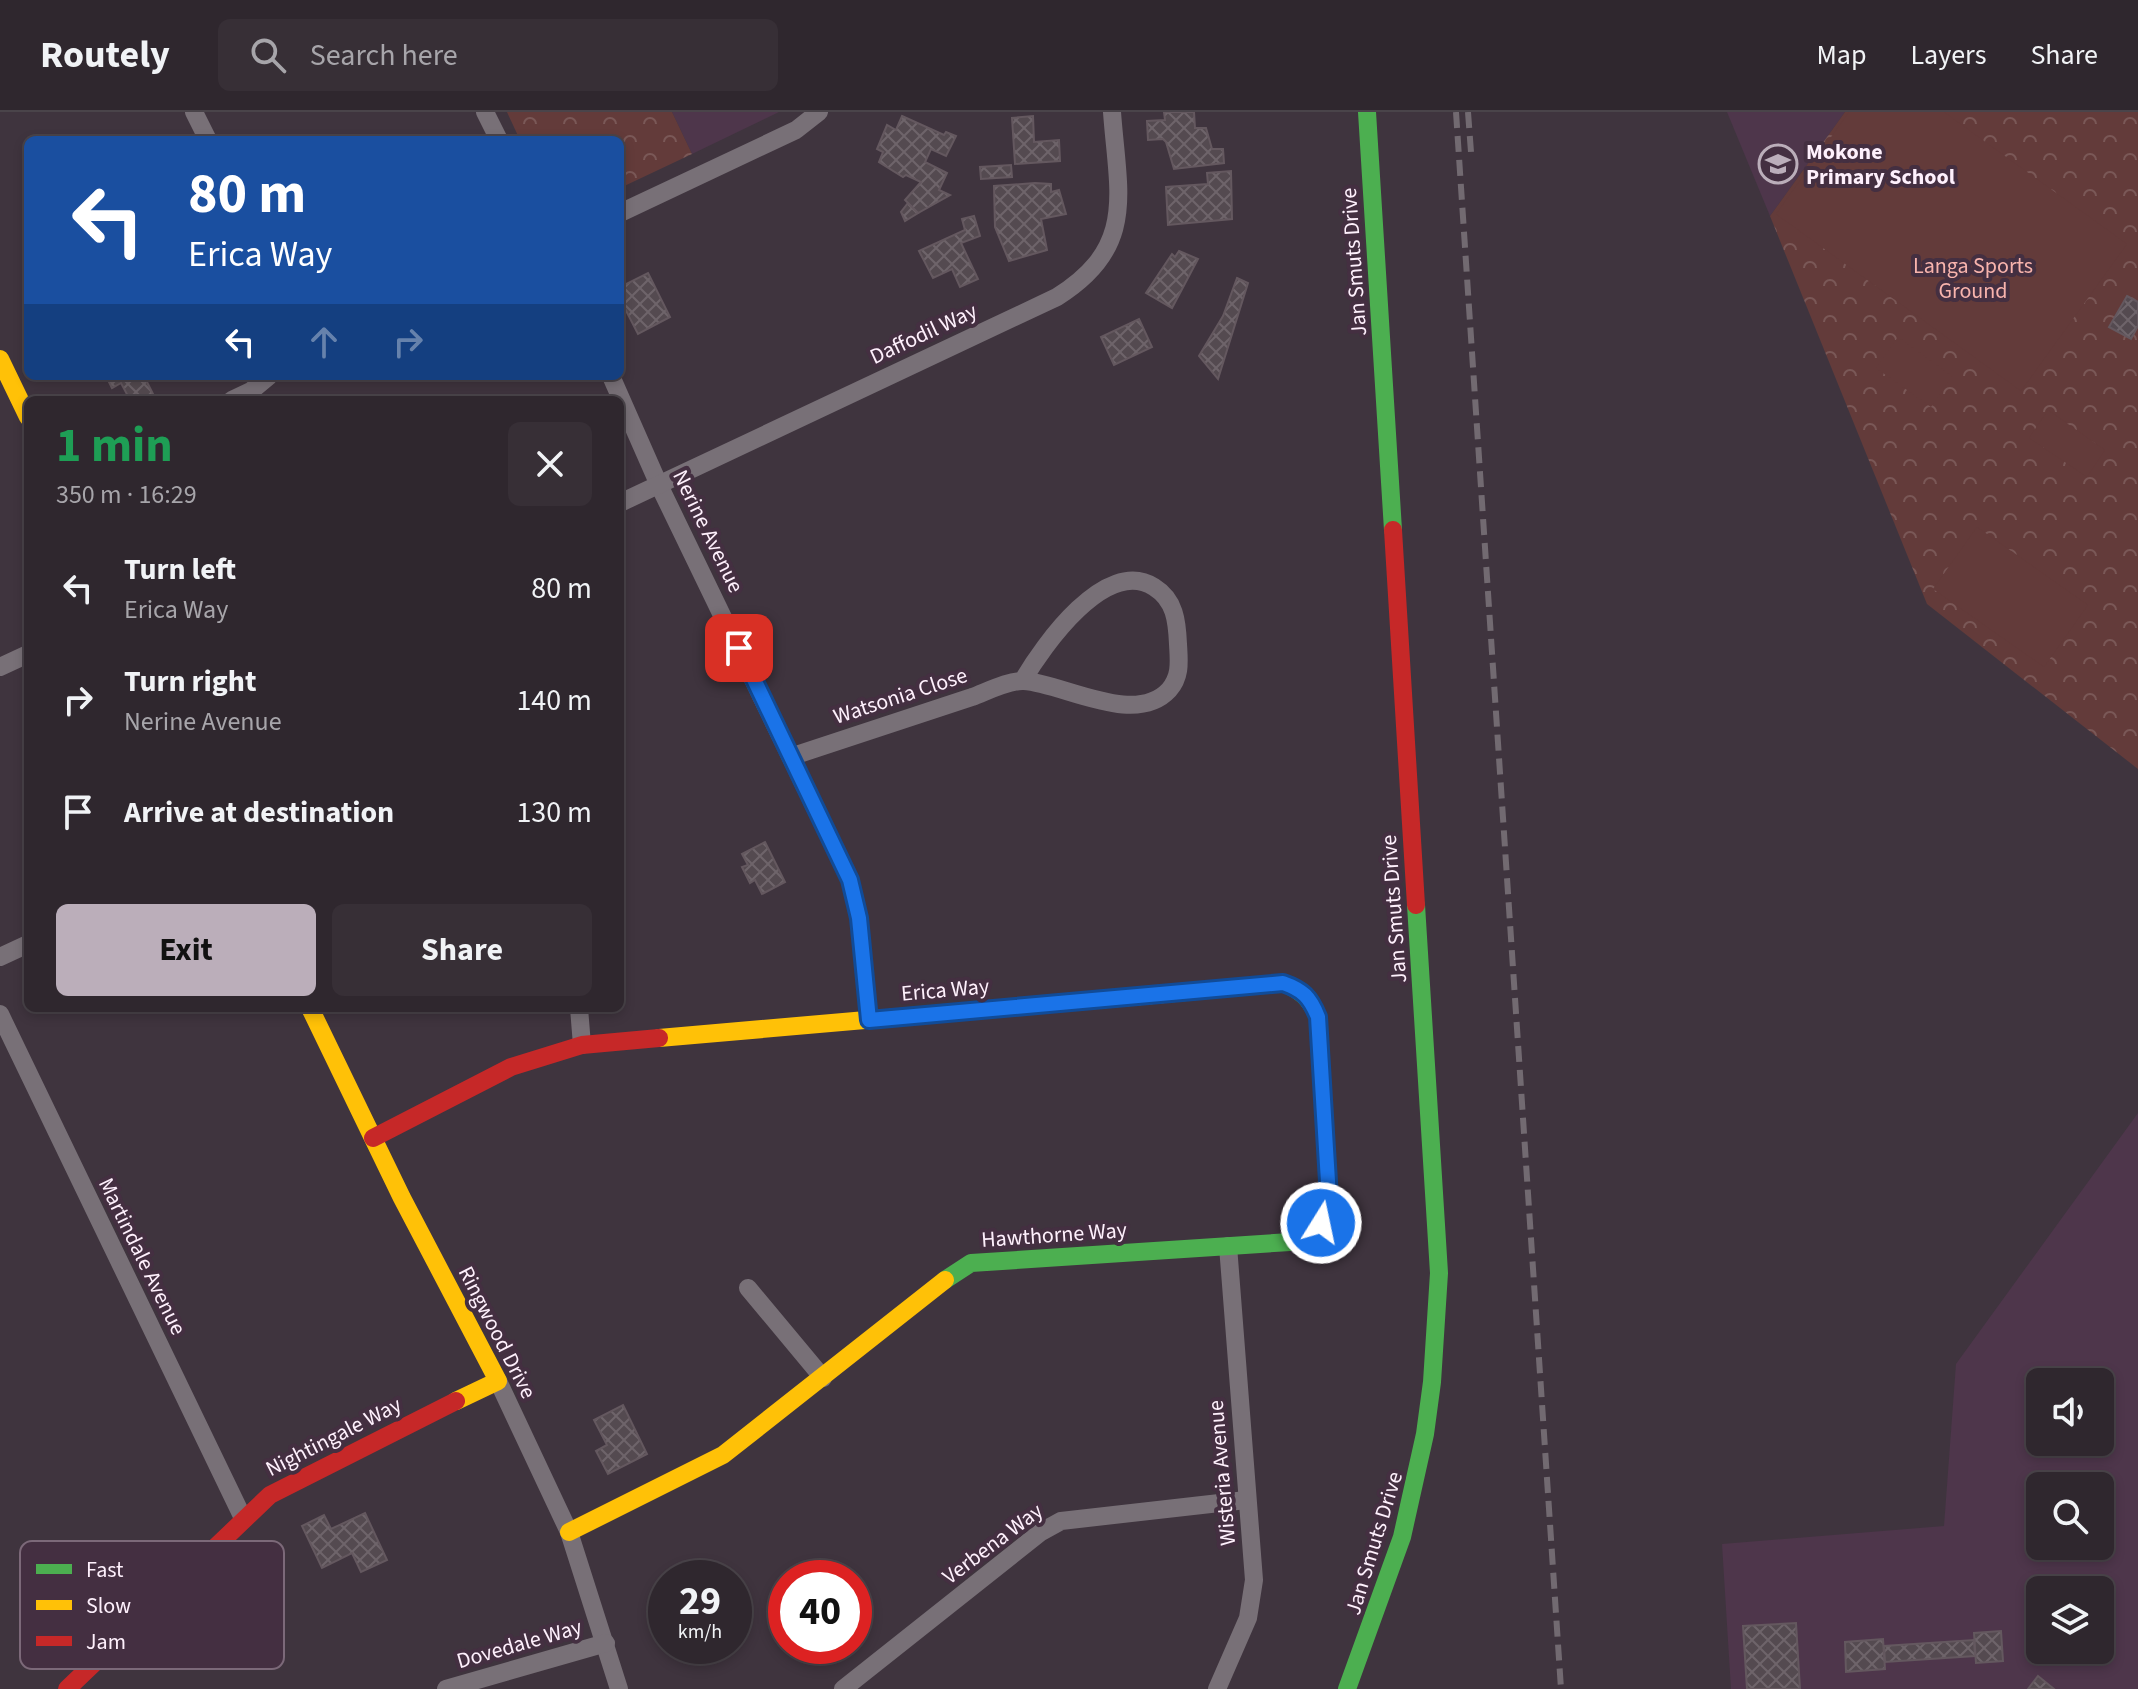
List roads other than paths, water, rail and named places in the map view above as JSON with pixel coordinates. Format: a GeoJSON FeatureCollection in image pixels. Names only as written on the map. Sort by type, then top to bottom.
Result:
{"type":"FeatureCollection","features":[{"type":"Feature","properties":{"kind":"street"},"geometry":{"type":"LineString","coordinates":[[194,112],[206,136]]}},
{"type":"Feature","properties":{"kind":"street"},"geometry":{"type":"LineString","coordinates":[[485,112],[497,136]]}},
{"type":"Feature","properties":{"kind":"street"},"geometry":{"type":"LineString","coordinates":[[624,211],[796,130],[819,112]]}},
{"type":"Feature","properties":{"kind":"street","name":"Daffodil Way"},"geometry":{"type":"LineString","coordinates":[[624,501],[1057,297],[1084,280],[1106,252],[1117,227],[1112,112]]}},
{"type":"Feature","properties":{"kind":"street","name":"Jan Smuts Drive"},"geometry":{"type":"LineString","coordinates":[[1347,1689],[1384,1603],[1413,1503],[1433,1386],[1439,1273],[1367,112]]}},
{"type":"Feature","properties":{"kind":"street"},"geometry":{"type":"LineString","coordinates":[[2,369],[24,410]]}},
{"type":"Feature","properties":{"kind":"street"},"geometry":{"type":"LineString","coordinates":[[240,396],[264,380]]}},
{"type":"Feature","properties":{"kind":"street","name":"Nerine Avenue"},"geometry":{"type":"LineString","coordinates":[[624,406],[659,485],[793,756],[856,898],[869,1020]]}},
{"type":"Feature","properties":{"kind":"street"},"geometry":{"type":"LineString","coordinates":[[1132,580],[1149,584],[1171,603],[1178,627],[1179,676],[1163,696],[1146,703],[1124,704],[1023,680],[1041,649],[1061,625],[1116,583],[1132,580]]}},
{"type":"Feature","properties":{"kind":"street"},"geometry":{"type":"LineString","coordinates":[[0,667],[24,656]]}},
{"type":"Feature","properties":{"kind":"street","name":"Watsonia Close"},"geometry":{"type":"LineString","coordinates":[[793,756],[1023,680]]}},
{"type":"Feature","properties":{"kind":"street"},"geometry":{"type":"LineString","coordinates":[[0,957],[24,946]]}},
{"type":"Feature","properties":{"kind":"street","name":"Erica Way"},"geometry":{"type":"LineString","coordinates":[[373,1138],[511,1067],[582,1045],[1283,983],[1300,989],[1311,999],[1318,1017],[1329,1198],[1321,1223]]}},
{"type":"Feature","properties":{"kind":"street","name":"Ringwood Drive"},"geometry":{"type":"LineString","coordinates":[[312,1012],[498,1381],[569,1532],[619,1689]]}},
{"type":"Feature","properties":{"kind":"street"},"geometry":{"type":"LineString","coordinates":[[579,1012],[582,1045]]}},
{"type":"Feature","properties":{"kind":"street","name":"Martindale Avenue"},"geometry":{"type":"LineString","coordinates":[[0,1014],[243,1518]]}},
{"type":"Feature","properties":{"kind":"street","name":"Hawthorne Way"},"geometry":{"type":"LineString","coordinates":[[569,1532],[708,1465],[823,1378],[957,1270],[971,1263],[1290,1242],[1307,1236],[1321,1223]]}},
{"type":"Feature","properties":{"kind":"street","name":"Wisteria Avenue"},"geometry":{"type":"LineString","coordinates":[[1217,1689],[1248,1618],[1254,1580],[1228,1246]]}},
{"type":"Feature","properties":{"kind":"street"},"geometry":{"type":"LineString","coordinates":[[748,1288],[823,1378]]}},
{"type":"Feature","properties":{"kind":"street","name":"Nightingale Way"},"geometry":{"type":"LineString","coordinates":[[219,1541],[243,1518],[298,1478],[498,1381]]}},
{"type":"Feature","properties":{"kind":"street","name":"Verbena Way"},"geometry":{"type":"LineString","coordinates":[[843,1689],[1041,1532],[1061,1521],[1246,1500]]}},
{"type":"Feature","properties":{"kind":"street","name":"Dovedale Way"},"geometry":{"type":"LineString","coordinates":[[446,1689],[606,1643]]}},
{"type":"Feature","properties":{"kind":"street","name":"Nightingale Way"},"geometry":{"type":"LineString","coordinates":[[67,1689],[88,1669]]}},
{"type":"Feature","properties":{"kind":"railway"},"geometry":{"type":"LineString","coordinates":[[1456,112],[1561,1689]]}},
{"type":"Feature","properties":{"kind":"railway"},"geometry":{"type":"LineString","coordinates":[[1468,112],[1471,152]]}},
{"type":"Feature","properties":{"kind":"place","name":"Mokone Primary School"},"geometry":{"type":"Point","coordinates":[1778,164]}},
{"type":"Feature","properties":{"kind":"park label","name":"Langa Sports Ground"},"geometry":{"type":"Point","coordinates":[1973,278]}}]}
